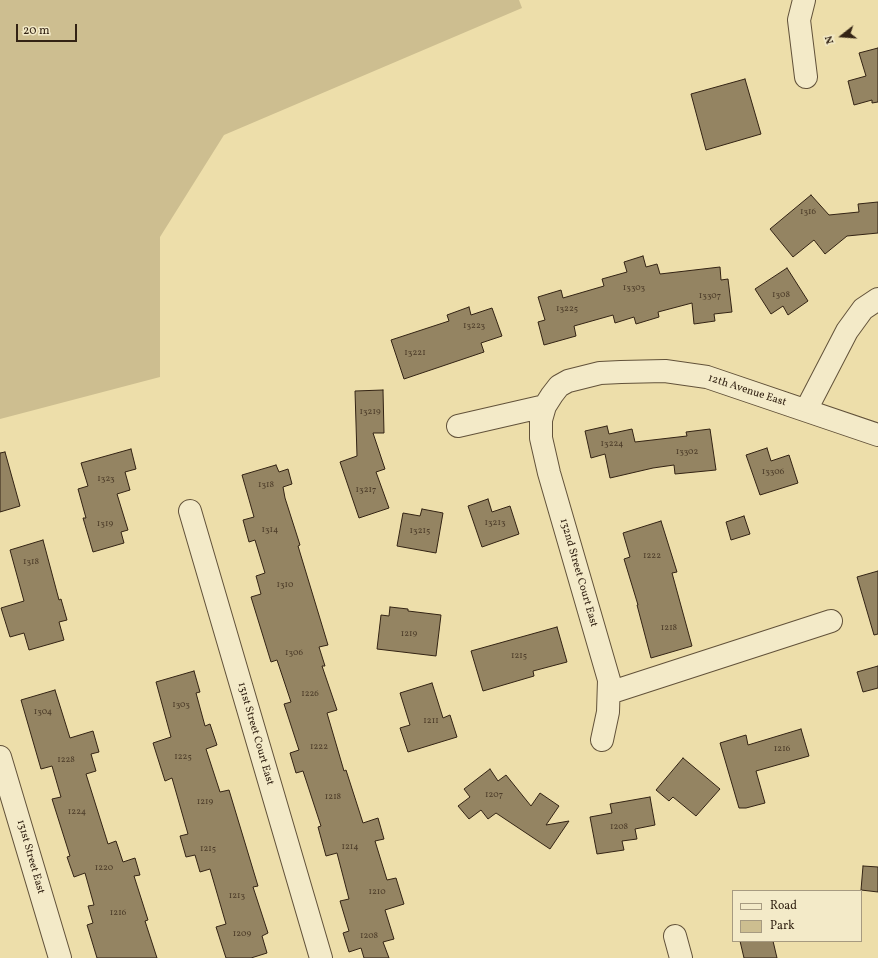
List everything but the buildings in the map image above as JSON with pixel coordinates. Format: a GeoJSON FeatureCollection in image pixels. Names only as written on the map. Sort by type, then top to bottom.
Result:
{"type":"FeatureCollection","features":[{"type":"Feature","properties":{"kind":"street"},"geometry":{"type":"LineString","coordinates":[[804,0],[799,20],[806,77]]}},
{"type":"Feature","properties":{"kind":"street"},"geometry":{"type":"LineString","coordinates":[[806,410],[847,331],[863,309],[878,299]]}},
{"type":"Feature","properties":{"kind":"street","name":"12th Avenue East"},"geometry":{"type":"LineString","coordinates":[[545,406],[559,386],[568,381],[600,373],[666,371],[707,377],[878,435]]}},
{"type":"Feature","properties":{"kind":"street"},"geometry":{"type":"LineString","coordinates":[[458,426],[545,406]]}},
{"type":"Feature","properties":{"kind":"street","name":"132nd Street Court East"},"geometry":{"type":"LineString","coordinates":[[545,406],[541,420],[541,438],[549,473],[609,680],[608,712],[602,740]]}},
{"type":"Feature","properties":{"kind":"street","name":"131st Street Court East"},"geometry":{"type":"LineString","coordinates":[[190,511],[321,958]]}},
{"type":"Feature","properties":{"kind":"street"},"geometry":{"type":"LineString","coordinates":[[609,693],[831,622]]}},
{"type":"Feature","properties":{"kind":"street","name":"131st Street East"},"geometry":{"type":"LineString","coordinates":[[0,757],[60,958]]}},
{"type":"Feature","properties":{"kind":"street"},"geometry":{"type":"LineString","coordinates":[[675,936],[681,958]]}},
{"type":"Feature","properties":{"kind":"green space"},"geometry":{"type":"Polygon","coordinates":[[[0,0],[519,0],[522,8],[224,135],[160,237],[160,377],[0,419],[0,0]]]}}]}
